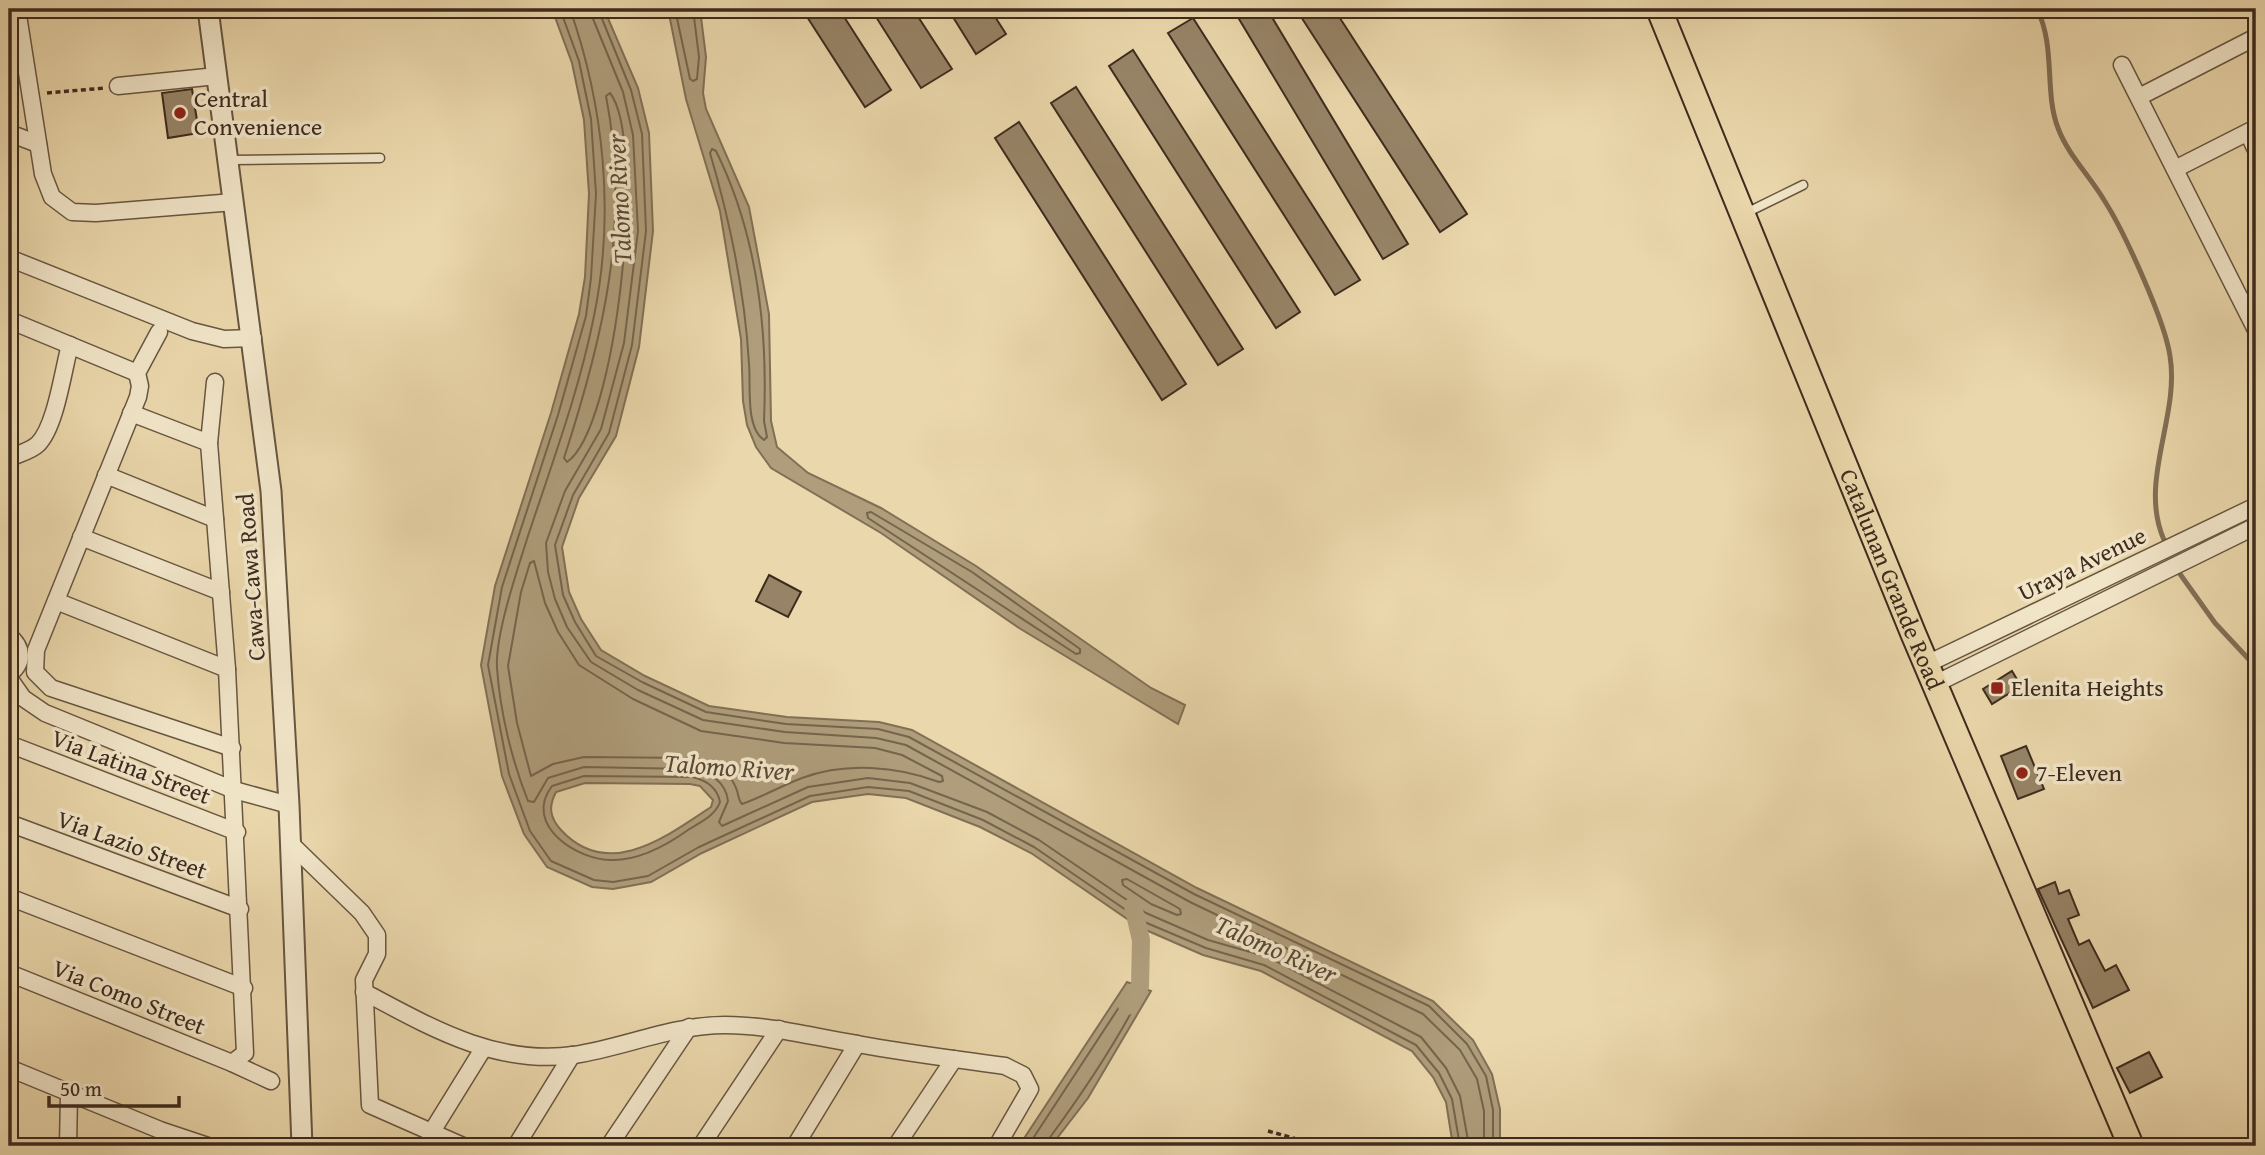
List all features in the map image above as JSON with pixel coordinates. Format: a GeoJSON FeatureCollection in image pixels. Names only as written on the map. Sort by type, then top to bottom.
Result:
{"type":"FeatureCollection","features":[{"type":"Feature","properties":{"kind":"main road","name":"Catalunan Grande Road"},"geometry":{"type":"LineString","coordinates":[[1659,9],[1931,674],[2131,1146]]}},
{"type":"Feature","properties":{"kind":"street"},"geometry":{"type":"LineString","coordinates":[[17,9],[38,144],[47,185],[60,205],[72,212],[96,213],[234,202]]}},
{"type":"Feature","properties":{"kind":"street","name":"Cawa-Cawa Road"},"geometry":{"type":"LineString","coordinates":[[208,9],[271,491],[291,844],[302,1146]]}},
{"type":"Feature","properties":{"kind":"street"},"geometry":{"type":"LineString","coordinates":[[2139,97],[2256,37]]}},
{"type":"Feature","properties":{"kind":"street"},"geometry":{"type":"LineString","coordinates":[[2122,65],[2256,330]]}},
{"type":"Feature","properties":{"kind":"street"},"geometry":{"type":"LineString","coordinates":[[118,86],[218,76]]}},
{"type":"Feature","properties":{"kind":"street"},"geometry":{"type":"LineString","coordinates":[[2175,169],[2252,131],[2256,150]]}},
{"type":"Feature","properties":{"kind":"street"},"geometry":{"type":"LineString","coordinates":[[9,133],[38,144]]}},
{"type":"Feature","properties":{"kind":"street"},"geometry":{"type":"LineString","coordinates":[[9,258],[192,331],[225,339],[253,338]]}},
{"type":"Feature","properties":{"kind":"street"},"geometry":{"type":"LineString","coordinates":[[9,320],[138,373]]}},
{"type":"Feature","properties":{"kind":"street"},"geometry":{"type":"LineString","coordinates":[[159,332],[138,373],[140,386],[131,413],[36,650],[35,672],[51,688],[232,748]]}},
{"type":"Feature","properties":{"kind":"street"},"geometry":{"type":"LineString","coordinates":[[9,458],[34,447],[42,440],[51,418],[70,345]]}},
{"type":"Feature","properties":{"kind":"street"},"geometry":{"type":"LineString","coordinates":[[215,382],[209,443],[232,748],[247,1046],[236,1061]]}},
{"type":"Feature","properties":{"kind":"street"},"geometry":{"type":"LineString","coordinates":[[131,413],[209,443]]}},
{"type":"Feature","properties":{"kind":"street"},"geometry":{"type":"LineString","coordinates":[[106,475],[215,519]]}},
{"type":"Feature","properties":{"kind":"street","name":"Uraya Avenue"},"geometry":{"type":"LineString","coordinates":[[1931,674],[1995,631],[2256,506]]}},
{"type":"Feature","properties":{"kind":"street","name":"Uraya Avenue"},"geometry":{"type":"LineString","coordinates":[[1931,674],[2005,650],[2256,526]]}},
{"type":"Feature","properties":{"kind":"street"},"geometry":{"type":"LineString","coordinates":[[2205,530],[2214,547]]}},
{"type":"Feature","properties":{"kind":"street"},"geometry":{"type":"LineString","coordinates":[[81,537],[221,592]]}},
{"type":"Feature","properties":{"kind":"street"},"geometry":{"type":"LineString","coordinates":[[2100,581],[2109,599]]}},
{"type":"Feature","properties":{"kind":"street"},"geometry":{"type":"LineString","coordinates":[[56,601],[227,669]]}},
{"type":"Feature","properties":{"kind":"street"},"geometry":{"type":"LineString","coordinates":[[1995,631],[2005,650]]}},
{"type":"Feature","properties":{"kind":"street"},"geometry":{"type":"LineString","coordinates":[[9,636],[17,644],[21,656],[17,668],[9,676],[23,698],[45,713],[234,790],[289,806]]}},
{"type":"Feature","properties":{"kind":"street","name":"Via Latina Street"},"geometry":{"type":"LineString","coordinates":[[9,744],[237,832]]}},
{"type":"Feature","properties":{"kind":"street","name":"Via Lazio Street"},"geometry":{"type":"LineString","coordinates":[[9,823],[240,909]]}},
{"type":"Feature","properties":{"kind":"street"},"geometry":{"type":"LineString","coordinates":[[291,844],[362,913],[377,935],[377,954],[364,979],[370,1105],[463,1146]]}},
{"type":"Feature","properties":{"kind":"street"},"geometry":{"type":"LineString","coordinates":[[9,897],[244,988]]}},
{"type":"Feature","properties":{"kind":"street","name":"Via Como Street"},"geometry":{"type":"LineString","coordinates":[[9,973],[236,1061],[271,1081]]}},
{"type":"Feature","properties":{"kind":"street"},"geometry":{"type":"LineString","coordinates":[[364,992],[443,1034],[483,1049],[572,1055],[689,1027],[727,1025],[779,1029],[857,1044],[1004,1066],[1018,1070],[1028,1082],[1028,1094],[997,1146]]}},
{"type":"Feature","properties":{"kind":"street"},"geometry":{"type":"LineString","coordinates":[[609,1146],[689,1027]]}},
{"type":"Feature","properties":{"kind":"street"},"geometry":{"type":"LineString","coordinates":[[701,1146],[779,1029]]}},
{"type":"Feature","properties":{"kind":"street"},"geometry":{"type":"LineString","coordinates":[[796,1146],[857,1044]]}},
{"type":"Feature","properties":{"kind":"street"},"geometry":{"type":"LineString","coordinates":[[432,1133],[483,1049]]}},
{"type":"Feature","properties":{"kind":"street"},"geometry":{"type":"LineString","coordinates":[[516,1146],[572,1055]]}},
{"type":"Feature","properties":{"kind":"street"},"geometry":{"type":"LineString","coordinates":[[896,1146],[954,1059]]}},
{"type":"Feature","properties":{"kind":"street"},"geometry":{"type":"LineString","coordinates":[[9,1068],[160,1138],[208,1146]]}},
{"type":"Feature","properties":{"kind":"street"},"geometry":{"type":"LineString","coordinates":[[68,1146],[69,1094]]}},
{"type":"Feature","properties":{"kind":"lane"},"geometry":{"type":"LineString","coordinates":[[229,160],[380,158]]}},
{"type":"Feature","properties":{"kind":"lane"},"geometry":{"type":"LineString","coordinates":[[1742,214],[1803,185]]}},
{"type":"Feature","properties":{"kind":"path"},"geometry":{"type":"LineString","coordinates":[[31,95],[118,86]]}},
{"type":"Feature","properties":{"kind":"path"},"geometry":{"type":"LineString","coordinates":[[1268,1131],[1322,1146]]}},
{"type":"Feature","properties":{"kind":"water","name":"Talomo River"},"geometry":{"type":"Polygon","coordinates":[[[552,9],[604,9],[638,88],[649,133],[653,231],[639,347],[616,436],[579,498],[562,547],[569,592],[581,619],[601,650],[645,676],[709,706],[787,717],[879,722],[912,730],[1197,888],[1433,1001],[1473,1040],[1492,1074],[1500,1109],[1500,1146],[1453,1146],[1446,1102],[1433,1077],[1412,1051],[1261,971],[1203,955],[1139,927],[1031,853],[980,827],[906,798],[868,794],[812,802],[702,853],[651,882],[613,889],[592,887],[547,867],[524,834],[502,776],[481,665],[495,586],[551,413],[579,314],[585,277],[589,194],[584,120],[572,63],[552,9]],[[585,783],[556,792],[551,812],[561,830],[579,845],[598,852],[617,853],[637,849],[656,841],[711,807],[713,800],[700,786],[585,783]]]}},
{"type":"Feature","properties":{"kind":"water"},"geometry":{"type":"Polygon","coordinates":[[[668,9],[700,9],[706,57],[703,93],[706,109],[749,207],[769,314],[771,421],[777,447],[808,473],[881,508],[976,566],[1151,688],[1185,705],[1178,724],[1019,628],[881,533],[771,468],[756,447],[747,425],[743,401],[741,339],[720,211],[686,99],[668,9]]]}},
{"type":"Feature","properties":{"kind":"water"},"geometry":{"type":"Polygon","coordinates":[[[1127,982],[1151,991],[1088,1098],[1051,1146],[1019,1146],[1127,982]]]}},
{"type":"Feature","properties":{"kind":"building"},"geometry":{"type":"Polygon","coordinates":[[[802,9],[839,9],[891,90],[865,107],[802,9]]]}},
{"type":"Feature","properties":{"kind":"building"},"geometry":{"type":"Polygon","coordinates":[[[871,9],[913,9],[952,69],[921,88],[871,9]]]}},
{"type":"Feature","properties":{"kind":"building"},"geometry":{"type":"Polygon","coordinates":[[[948,9],[990,9],[1006,34],[976,54],[948,9]]]}},
{"type":"Feature","properties":{"kind":"building"},"geometry":{"type":"Polygon","coordinates":[[[1233,9],[1267,9],[1408,244],[1383,259],[1233,9]]]}},
{"type":"Feature","properties":{"kind":"building"},"geometry":{"type":"Polygon","coordinates":[[[1296,9],[1334,9],[1467,214],[1440,232],[1296,9]]]}},
{"type":"Feature","properties":{"kind":"building"},"geometry":{"type":"Polygon","coordinates":[[[1193,18],[1360,280],[1335,295],[1168,33],[1193,18]]]}},
{"type":"Feature","properties":{"kind":"building"},"geometry":{"type":"Polygon","coordinates":[[[1133,50],[1300,312],[1276,328],[1109,66],[1133,50]]]}},
{"type":"Feature","properties":{"kind":"building"},"geometry":{"type":"Polygon","coordinates":[[[1076,87],[1243,349],[1218,365],[1051,103],[1076,87]]]}},
{"type":"Feature","properties":{"kind":"building","name":"Central Convenience"},"geometry":{"type":"Polygon","coordinates":[[[192,89],[199,133],[168,138],[162,93],[192,89]]]}},
{"type":"Feature","properties":{"kind":"building"},"geometry":{"type":"Polygon","coordinates":[[[1019,122],[1186,384],[1162,400],[995,138],[1019,122]]]}},
{"type":"Feature","properties":{"kind":"building"},"geometry":{"type":"Polygon","coordinates":[[[769,575],[801,592],[788,617],[756,601],[769,575]]]}},
{"type":"Feature","properties":{"kind":"building"},"geometry":{"type":"Polygon","coordinates":[[[2012,671],[2021,686],[1992,704],[1983,689],[2012,671]]]}},
{"type":"Feature","properties":{"kind":"building","name":"7-Eleven"},"geometry":{"type":"Polygon","coordinates":[[[2026,746],[2044,789],[2018,799],[2001,756],[2026,746]]]}},
{"type":"Feature","properties":{"kind":"building"},"geometry":{"type":"Polygon","coordinates":[[[2055,882],[2059,894],[2069,890],[2079,915],[2068,919],[2079,945],[2089,940],[2105,971],[2116,965],[2129,990],[2093,1008],[2038,889],[2055,882]]]}},
{"type":"Feature","properties":{"kind":"building"},"geometry":{"type":"Polygon","coordinates":[[[2149,1052],[2162,1077],[2130,1093],[2117,1068],[2149,1052]]]}},
{"type":"Feature","properties":{"kind":"waterway"},"geometry":{"type":"LineString","coordinates":[[2037,9],[2046,39],[2051,100],[2058,128],[2067,147],[2098,191],[2122,233],[2143,276],[2167,341],[2172,379],[2155,495],[2157,518],[2164,540]]}},
{"type":"Feature","properties":{"kind":"waterway"},"geometry":{"type":"LineString","coordinates":[[2180,574],[2215,623],[2256,667]]}},
{"type":"Feature","properties":{"kind":"waterway"},"geometry":{"type":"LineString","coordinates":[[1127,1006],[1140,986],[1141,940],[1133,906]]}},
{"type":"Feature","properties":{"kind":"place","name":"Central Convenience"},"geometry":{"type":"Point","coordinates":[180,113]}},
{"type":"Feature","properties":{"kind":"place","name":"Elenita Heights"},"geometry":{"type":"Point","coordinates":[1997,688]}},
{"type":"Feature","properties":{"kind":"place","name":"7-Eleven"},"geometry":{"type":"Point","coordinates":[2022,773]}}]}
